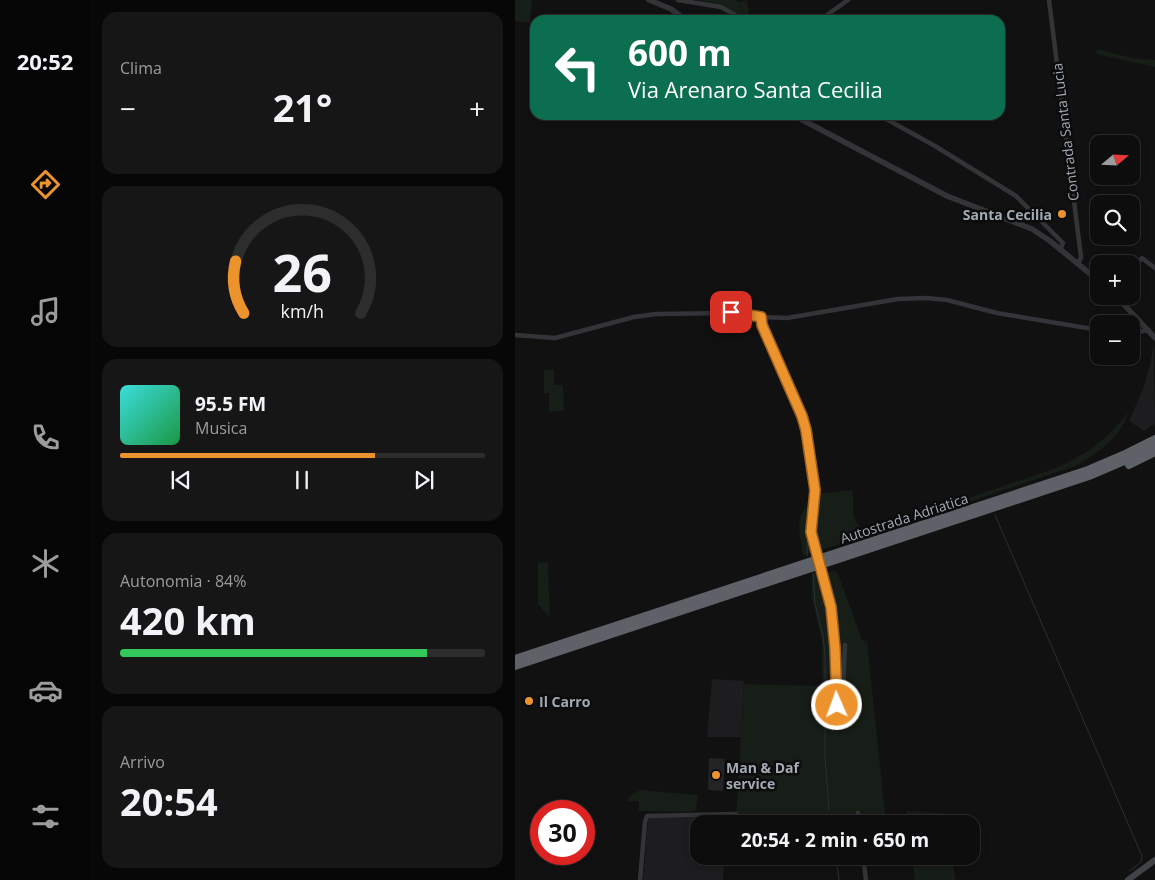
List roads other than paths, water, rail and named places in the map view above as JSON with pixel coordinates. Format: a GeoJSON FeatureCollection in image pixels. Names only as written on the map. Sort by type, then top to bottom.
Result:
{"type":"FeatureCollection","features":[{"type":"Feature","properties":{"kind":"highway","name":"Autostrada Adriatica"},"geometry":{"type":"LineString","coordinates":[[515,659],[1088,470],[1123,456],[1155,439]]}},
{"type":"Feature","properties":{"kind":"highway","name":"Autostrada Adriatica"},"geometry":{"type":"LineString","coordinates":[[515,666],[1039,493],[1111,467],[1155,446]]}},
{"type":"Feature","properties":{"kind":"highway"},"geometry":{"type":"LineString","coordinates":[[1039,493],[1045,494],[1105,475],[1155,452]]}},
{"type":"Feature","properties":{"kind":"main road"},"geometry":{"type":"LineString","coordinates":[[1128,880],[1155,860]]}},
{"type":"Feature","properties":{"kind":"street"},"geometry":{"type":"LineString","coordinates":[[649,0],[660,2],[679,15]]}},
{"type":"Feature","properties":{"kind":"street"},"geometry":{"type":"LineString","coordinates":[[678,0],[721,7],[735,15]]}},
{"type":"Feature","properties":{"kind":"street"},"geometry":{"type":"LineString","coordinates":[[827,15],[848,0]]}},
{"type":"Feature","properties":{"kind":"street","name":"Contrada Santa Lucia"},"geometry":{"type":"LineString","coordinates":[[1049,0],[1081,257],[1078,264]]}},
{"type":"Feature","properties":{"kind":"street"},"geometry":{"type":"LineString","coordinates":[[803,120],[947,196],[1032,229],[1090,274]]}},
{"type":"Feature","properties":{"kind":"street"},"geometry":{"type":"LineString","coordinates":[[888,120],[935,146],[1016,196],[1063,243],[1060,250]]}},
{"type":"Feature","properties":{"kind":"street"},"geometry":{"type":"LineString","coordinates":[[1140,260],[1142,258],[1155,268]]}},
{"type":"Feature","properties":{"kind":"street"},"geometry":{"type":"LineString","coordinates":[[515,335],[555,338],[581,333],[634,317],[656,314],[731,312],[761,317],[787,318],[898,299],[927,298],[947,300],[997,313],[1090,328]]}},
{"type":"Feature","properties":{"kind":"street"},"geometry":{"type":"LineString","coordinates":[[1125,305],[1153,333]]}},
{"type":"Feature","properties":{"kind":"street"},"geometry":{"type":"LineString","coordinates":[[761,317],[762,325],[802,416],[806,430],[815,490],[810,523],[814,547],[831,607],[837,702],[840,708],[845,704],[843,691],[845,645]]}},
{"type":"Feature","properties":{"kind":"street"},"geometry":{"type":"LineString","coordinates":[[1140,334],[1153,333]]}},
{"type":"Feature","properties":{"kind":"street"},"geometry":{"type":"LineString","coordinates":[[640,880],[647,816],[737,814]]}},
{"type":"Feature","properties":{"kind":"street"},"geometry":{"type":"LineString","coordinates":[[864,865],[866,880]]}},
{"type":"Feature","properties":{"kind":"waterway"},"geometry":{"type":"LineString","coordinates":[[807,556],[808,513]]}},
{"type":"Feature","properties":{"kind":"waterway"},"geometry":{"type":"LineString","coordinates":[[995,515],[1142,856],[1141,862],[1130,871]]}},
{"type":"Feature","properties":{"kind":"waterway"},"geometry":{"type":"LineString","coordinates":[[813,572],[815,603],[823,636],[825,654],[825,757],[829,810]]}},
{"type":"Feature","properties":{"kind":"waterway"},"geometry":{"type":"LineString","coordinates":[[837,865],[839,880]]}},
{"type":"Feature","properties":{"kind":"place","name":"Santa Cecilia"},"geometry":{"type":"Point","coordinates":[1062,214]}},
{"type":"Feature","properties":{"kind":"place","name":"Il Carro"},"geometry":{"type":"Point","coordinates":[529,701]}},
{"type":"Feature","properties":{"kind":"place","name":"Man & Daf service"},"geometry":{"type":"Point","coordinates":[716,775]}}]}
